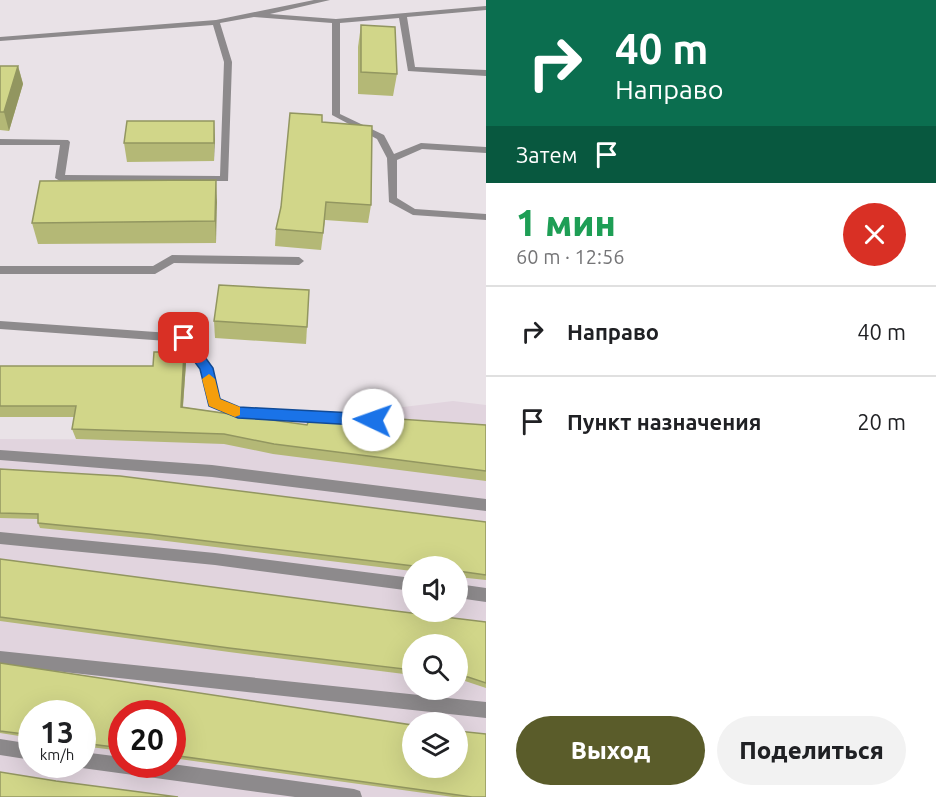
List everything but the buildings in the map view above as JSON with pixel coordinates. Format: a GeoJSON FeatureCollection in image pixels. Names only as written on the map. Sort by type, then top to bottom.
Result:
{"type":"FeatureCollection","features":[{"type":"Feature","properties":{"kind":"lane"},"geometry":{"type":"LineString","coordinates":[[0,39],[216,22],[326,0]]}},
{"type":"Feature","properties":{"kind":"lane"},"geometry":{"type":"LineString","coordinates":[[256,15],[336,21],[486,8]]}},
{"type":"Feature","properties":{"kind":"lane"},"geometry":{"type":"LineString","coordinates":[[403,15],[411,69],[486,73]]}},
{"type":"Feature","properties":{"kind":"lane"},"geometry":{"type":"LineString","coordinates":[[336,21],[336,116],[381,137],[392,158],[392,200],[413,212],[486,217]]}},
{"type":"Feature","properties":{"kind":"lane"},"geometry":{"type":"LineString","coordinates":[[0,142],[65,142],[60,178],[225,179],[228,62],[216,22]]}},
{"type":"Feature","properties":{"kind":"lane"},"geometry":{"type":"LineString","coordinates":[[392,158],[421,146],[486,150]]}},
{"type":"Feature","properties":{"kind":"lane"},"geometry":{"type":"LineString","coordinates":[[0,270],[155,270],[172,259],[299,261]]}},
{"type":"Feature","properties":{"kind":"lane"},"geometry":{"type":"LineString","coordinates":[[0,325],[184,338],[206,368],[214,402],[238,412],[344,418]]}},
{"type":"Feature","properties":{"kind":"lane"},"geometry":{"type":"LineString","coordinates":[[0,455],[212,471],[486,505]]}},
{"type":"Feature","properties":{"kind":"lane"},"geometry":{"type":"LineString","coordinates":[[0,538],[215,559],[402,584]]}},
{"type":"Feature","properties":{"kind":"lane"},"geometry":{"type":"LineString","coordinates":[[468,592],[486,595]]}},
{"type":"Feature","properties":{"kind":"lane"},"geometry":{"type":"LineString","coordinates":[[0,658],[486,710]]}},
{"type":"Feature","properties":{"kind":"lane"},"geometry":{"type":"LineString","coordinates":[[0,747],[18,750]]}},
{"type":"Feature","properties":{"kind":"lane"},"geometry":{"type":"LineString","coordinates":[[96,762],[354,797]]}},
{"type":"Feature","properties":{"kind":"shaded area"},"geometry":{"type":"Polygon","coordinates":[[[453,401],[486,405],[486,797],[0,797],[0,439],[214,440],[312,418],[453,401]]]}},
{"type":"Feature","properties":{"kind":"slow traffic"},"geometry":{"type":"LineString","coordinates":[[209,379],[214,402],[235,411]]}},
{"type":"Feature","properties":{"kind":"route"},"geometry":{"type":"LineString","coordinates":[[184,338],[206,368],[214,402],[238,412],[373,420]]}}]}
